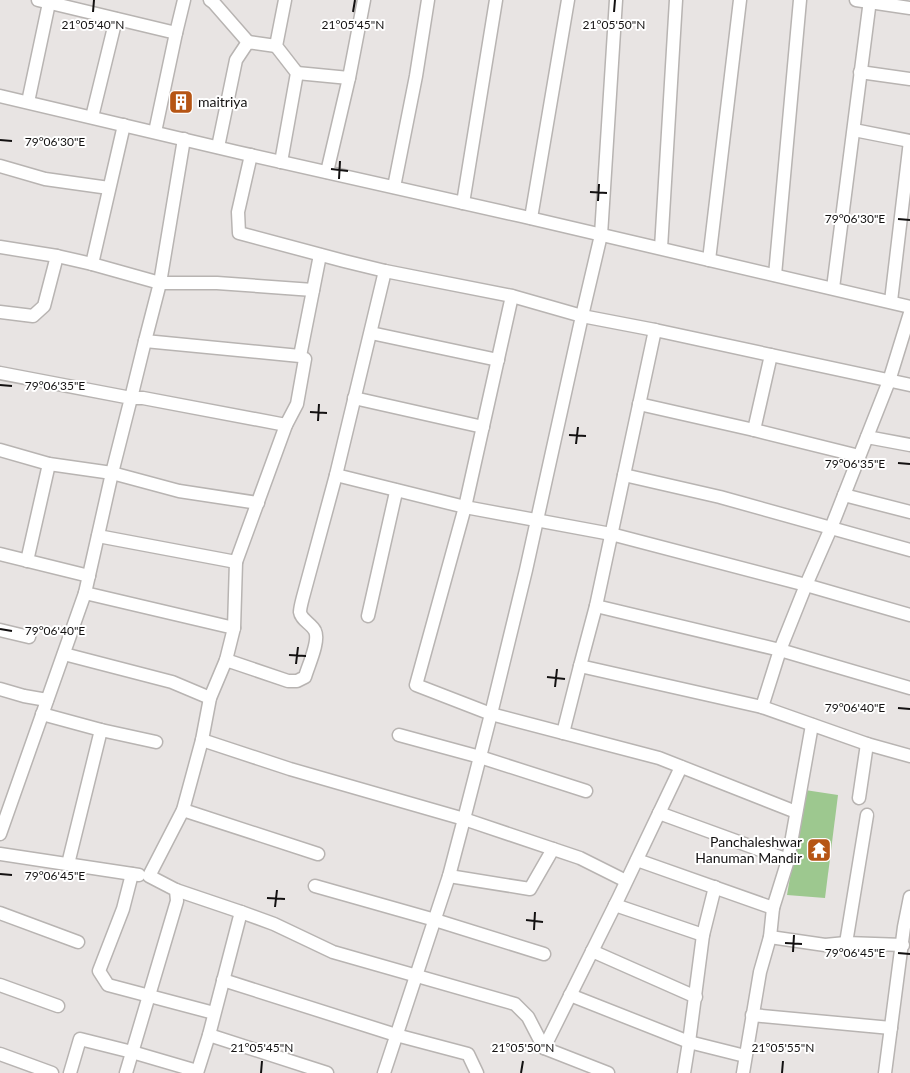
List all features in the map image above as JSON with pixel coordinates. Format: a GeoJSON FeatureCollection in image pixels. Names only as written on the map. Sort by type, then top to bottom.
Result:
{"type":"FeatureCollection","features":[{"type":"Feature","properties":{"kind":"street"},"geometry":{"type":"LineString","coordinates":[[155,132],[184,0]]}},
{"type":"Feature","properties":{"kind":"street"},"geometry":{"type":"LineString","coordinates":[[276,46],[285,0]]}},
{"type":"Feature","properties":{"kind":"street"},"geometry":{"type":"LineString","coordinates":[[327,172],[349,78],[364,0]]}},
{"type":"Feature","properties":{"kind":"street"},"geometry":{"type":"LineString","coordinates":[[394,187],[416,76],[428,0]]}},
{"type":"Feature","properties":{"kind":"street"},"geometry":{"type":"LineString","coordinates":[[462,203],[496,0]]}},
{"type":"Feature","properties":{"kind":"street"},"geometry":{"type":"LineString","coordinates":[[531,218],[568,0]]}},
{"type":"Feature","properties":{"kind":"street"},"geometry":{"type":"LineString","coordinates":[[384,1073],[449,876],[464,819],[537,520],[602,235],[616,0]]}},
{"type":"Feature","properties":{"kind":"street"},"geometry":{"type":"LineString","coordinates":[[661,248],[676,0]]}},
{"type":"Feature","properties":{"kind":"street"},"geometry":{"type":"LineString","coordinates":[[709,260],[740,0]]}},
{"type":"Feature","properties":{"kind":"street"},"geometry":{"type":"LineString","coordinates":[[775,275],[800,0]]}},
{"type":"Feature","properties":{"kind":"street"},"geometry":{"type":"LineString","coordinates":[[856,0],[910,8]]}},
{"type":"Feature","properties":{"kind":"street"},"geometry":{"type":"LineString","coordinates":[[28,102],[44,1],[176,33]]}},
{"type":"Feature","properties":{"kind":"street"},"geometry":{"type":"LineString","coordinates":[[213,1],[248,42],[276,46],[298,72],[349,78]]}},
{"type":"Feature","properties":{"kind":"street"},"geometry":{"type":"LineString","coordinates":[[833,288],[870,1]]}},
{"type":"Feature","properties":{"kind":"street"},"geometry":{"type":"LineString","coordinates":[[92,117],[116,19]]}},
{"type":"Feature","properties":{"kind":"street"},"geometry":{"type":"LineString","coordinates":[[218,147],[236,60],[248,42]]}},
{"type":"Feature","properties":{"kind":"street"},"geometry":{"type":"LineString","coordinates":[[281,162],[298,72]]}},
{"type":"Feature","properties":{"kind":"street"},"geometry":{"type":"LineString","coordinates":[[860,72],[910,79]]}},
{"type":"Feature","properties":{"kind":"street"},"geometry":{"type":"LineString","coordinates":[[0,96],[910,306]]}},
{"type":"Feature","properties":{"kind":"street"},"geometry":{"type":"LineString","coordinates":[[92,264],[124,125]]}},
{"type":"Feature","properties":{"kind":"street"},"geometry":{"type":"LineString","coordinates":[[854,130],[910,141],[891,301]]}},
{"type":"Feature","properties":{"kind":"street"},"geometry":{"type":"LineString","coordinates":[[0,834],[85,593],[112,474],[160,283],[184,139]]}},
{"type":"Feature","properties":{"kind":"street"},"geometry":{"type":"LineString","coordinates":[[251,155],[238,212],[239,233],[385,271],[512,296],[582,316],[910,385]]}},
{"type":"Feature","properties":{"kind":"street"},"geometry":{"type":"LineString","coordinates":[[0,166],[45,179],[110,188]]}},
{"type":"Feature","properties":{"kind":"street"},"geometry":{"type":"LineString","coordinates":[[0,247],[57,256],[160,283],[216,283],[313,290]]}},
{"type":"Feature","properties":{"kind":"street"},"geometry":{"type":"LineString","coordinates":[[145,341],[300,356],[320,255]]}},
{"type":"Feature","properties":{"kind":"street"},"geometry":{"type":"LineString","coordinates":[[0,312],[33,316],[44,306],[57,256]]}},
{"type":"Feature","properties":{"kind":"street"},"geometry":{"type":"LineString","coordinates":[[226,660],[288,681],[297,681],[305,677],[317,640],[315,631],[300,613],[303,597],[336,475],[385,271]]}},
{"type":"Feature","properties":{"kind":"street"},"geometry":{"type":"LineString","coordinates":[[512,296],[465,507],[416,685],[491,714],[659,758],[796,812]]}},
{"type":"Feature","properties":{"kind":"street"},"geometry":{"type":"LineString","coordinates":[[762,707],[780,650],[889,381],[910,313]]}},
{"type":"Feature","properties":{"kind":"street"},"geometry":{"type":"LineString","coordinates":[[563,733],[596,606],[655,330]]}},
{"type":"Feature","properties":{"kind":"street"},"geometry":{"type":"LineString","coordinates":[[371,333],[498,360]]}},
{"type":"Feature","properties":{"kind":"street"},"geometry":{"type":"LineString","coordinates":[[754,430],[771,355]]}},
{"type":"Feature","properties":{"kind":"street"},"geometry":{"type":"LineString","coordinates":[[149,876],[183,810],[202,740],[210,698],[226,660],[234,628],[236,562],[286,425],[297,404],[305,360]]}},
{"type":"Feature","properties":{"kind":"street"},"geometry":{"type":"LineString","coordinates":[[0,373],[286,425]]}},
{"type":"Feature","properties":{"kind":"street"},"geometry":{"type":"LineString","coordinates":[[354,398],[483,427]]}},
{"type":"Feature","properties":{"kind":"street"},"geometry":{"type":"LineString","coordinates":[[639,404],[859,456]]}},
{"type":"Feature","properties":{"kind":"street"},"geometry":{"type":"LineString","coordinates":[[867,437],[910,444]]}},
{"type":"Feature","properties":{"kind":"street"},"geometry":{"type":"LineString","coordinates":[[0,450],[50,464],[112,474],[179,491],[258,503]]}},
{"type":"Feature","properties":{"kind":"street"},"geometry":{"type":"LineString","coordinates":[[27,561],[50,464]]}},
{"type":"Feature","properties":{"kind":"street"},"geometry":{"type":"LineString","coordinates":[[336,475],[465,507],[611,534],[806,585],[910,615]]}},
{"type":"Feature","properties":{"kind":"street"},"geometry":{"type":"LineString","coordinates":[[624,475],[720,497],[910,550]]}},
{"type":"Feature","properties":{"kind":"street"},"geometry":{"type":"LineString","coordinates":[[368,616],[395,490]]}},
{"type":"Feature","properties":{"kind":"street"},"geometry":{"type":"LineString","coordinates":[[844,495],[910,512]]}},
{"type":"Feature","properties":{"kind":"street"},"geometry":{"type":"LineString","coordinates":[[98,536],[236,562]]}},
{"type":"Feature","properties":{"kind":"street"},"geometry":{"type":"LineString","coordinates":[[0,554],[89,576]]}},
{"type":"Feature","properties":{"kind":"street"},"geometry":{"type":"LineString","coordinates":[[85,593],[234,628]]}},
{"type":"Feature","properties":{"kind":"street"},"geometry":{"type":"LineString","coordinates":[[596,606],[780,650],[910,688]]}},
{"type":"Feature","properties":{"kind":"street"},"geometry":{"type":"LineString","coordinates":[[0,630],[29,637]]}},
{"type":"Feature","properties":{"kind":"street"},"geometry":{"type":"LineString","coordinates":[[64,654],[172,682],[210,698]]}},
{"type":"Feature","properties":{"kind":"street"},"geometry":{"type":"LineString","coordinates":[[580,666],[762,707],[867,744],[910,756]]}},
{"type":"Feature","properties":{"kind":"street"},"geometry":{"type":"LineString","coordinates":[[0,689],[47,700]]}},
{"type":"Feature","properties":{"kind":"street"},"geometry":{"type":"LineString","coordinates":[[42,714],[156,742]]}},
{"type":"Feature","properties":{"kind":"street"},"geometry":{"type":"LineString","coordinates":[[743,1073],[760,972],[770,936],[773,908],[788,860],[812,725]]}},
{"type":"Feature","properties":{"kind":"street"},"geometry":{"type":"LineString","coordinates":[[68,864],[101,730]]}},
{"type":"Feature","properties":{"kind":"street"},"geometry":{"type":"LineString","coordinates":[[399,735],[480,757],[586,790]]}},
{"type":"Feature","properties":{"kind":"street"},"geometry":{"type":"LineString","coordinates":[[202,740],[290,769],[464,819],[580,858],[626,881]]}},
{"type":"Feature","properties":{"kind":"street"},"geometry":{"type":"LineString","coordinates":[[859,798],[867,744]]}},
{"type":"Feature","properties":{"kind":"street"},"geometry":{"type":"LineString","coordinates":[[544,1048],[682,767]]}},
{"type":"Feature","properties":{"kind":"street"},"geometry":{"type":"LineString","coordinates":[[183,810],[318,854]]}},
{"type":"Feature","properties":{"kind":"street"},"geometry":{"type":"LineString","coordinates":[[659,813],[788,860]]}},
{"type":"Feature","properties":{"kind":"street"},"geometry":{"type":"LineString","coordinates":[[846,942],[867,815]]}},
{"type":"Feature","properties":{"kind":"street"},"geometry":{"type":"LineString","coordinates":[[449,876],[530,890],[553,849]]}},
{"type":"Feature","properties":{"kind":"street"},"geometry":{"type":"LineString","coordinates":[[0,854],[149,876],[176,890],[274,924],[333,952],[515,1004],[528,1016],[544,1048],[608,1073]]}},
{"type":"Feature","properties":{"kind":"street"},"geometry":{"type":"LineString","coordinates":[[637,860],[773,908]]}},
{"type":"Feature","properties":{"kind":"street"},"geometry":{"type":"LineString","coordinates":[[132,874],[123,909],[99,971],[108,985],[214,1013]]}},
{"type":"Feature","properties":{"kind":"street"},"geometry":{"type":"LineString","coordinates":[[315,886],[544,954]]}},
{"type":"Feature","properties":{"kind":"street"},"geometry":{"type":"LineString","coordinates":[[684,1073],[696,997],[702,935],[715,887]]}},
{"type":"Feature","properties":{"kind":"street"},"geometry":{"type":"LineString","coordinates":[[126,1073],[177,900],[176,890]]}},
{"type":"Feature","properties":{"kind":"street"},"geometry":{"type":"LineString","coordinates":[[885,1073],[904,927],[910,897]]}},
{"type":"Feature","properties":{"kind":"street"},"geometry":{"type":"LineString","coordinates":[[615,905],[702,935]]}},
{"type":"Feature","properties":{"kind":"street"},"geometry":{"type":"LineString","coordinates":[[70,1073],[80,1039],[132,1052],[197,1072],[209,1035],[241,912]]}},
{"type":"Feature","properties":{"kind":"street"},"geometry":{"type":"LineString","coordinates":[[0,913],[78,942]]}},
{"type":"Feature","properties":{"kind":"street"},"geometry":{"type":"LineString","coordinates":[[770,936],[826,945],[846,942],[903,945]]}},
{"type":"Feature","properties":{"kind":"street"},"geometry":{"type":"LineString","coordinates":[[592,951],[696,997]]}},
{"type":"Feature","properties":{"kind":"street"},"geometry":{"type":"LineString","coordinates":[[223,980],[396,1035],[468,1054],[477,1073]]}},
{"type":"Feature","properties":{"kind":"street"},"geometry":{"type":"LineString","coordinates":[[0,985],[58,1006]]}},
{"type":"Feature","properties":{"kind":"street"},"geometry":{"type":"LineString","coordinates":[[570,995],[690,1042],[746,1056]]}},
{"type":"Feature","properties":{"kind":"street"},"geometry":{"type":"LineString","coordinates":[[752,1015],[891,1028]]}},
{"type":"Feature","properties":{"kind":"street"},"geometry":{"type":"LineString","coordinates":[[209,1035],[327,1073]]}},
{"type":"Feature","properties":{"kind":"street"},"geometry":{"type":"LineString","coordinates":[[0,1054],[52,1073]]}},
{"type":"Feature","properties":{"kind":"green space"},"geometry":{"type":"Polygon","coordinates":[[[805,790],[838,795],[825,898],[787,895],[805,790]]]}},
{"type":"Feature","properties":{"kind":"place","name":"maitriya"},"geometry":{"type":"Point","coordinates":[181,102]}},
{"type":"Feature","properties":{"kind":"place","name":"Panchaleshwar Hanuman Mandir"},"geometry":{"type":"Point","coordinates":[819,850]}}]}
